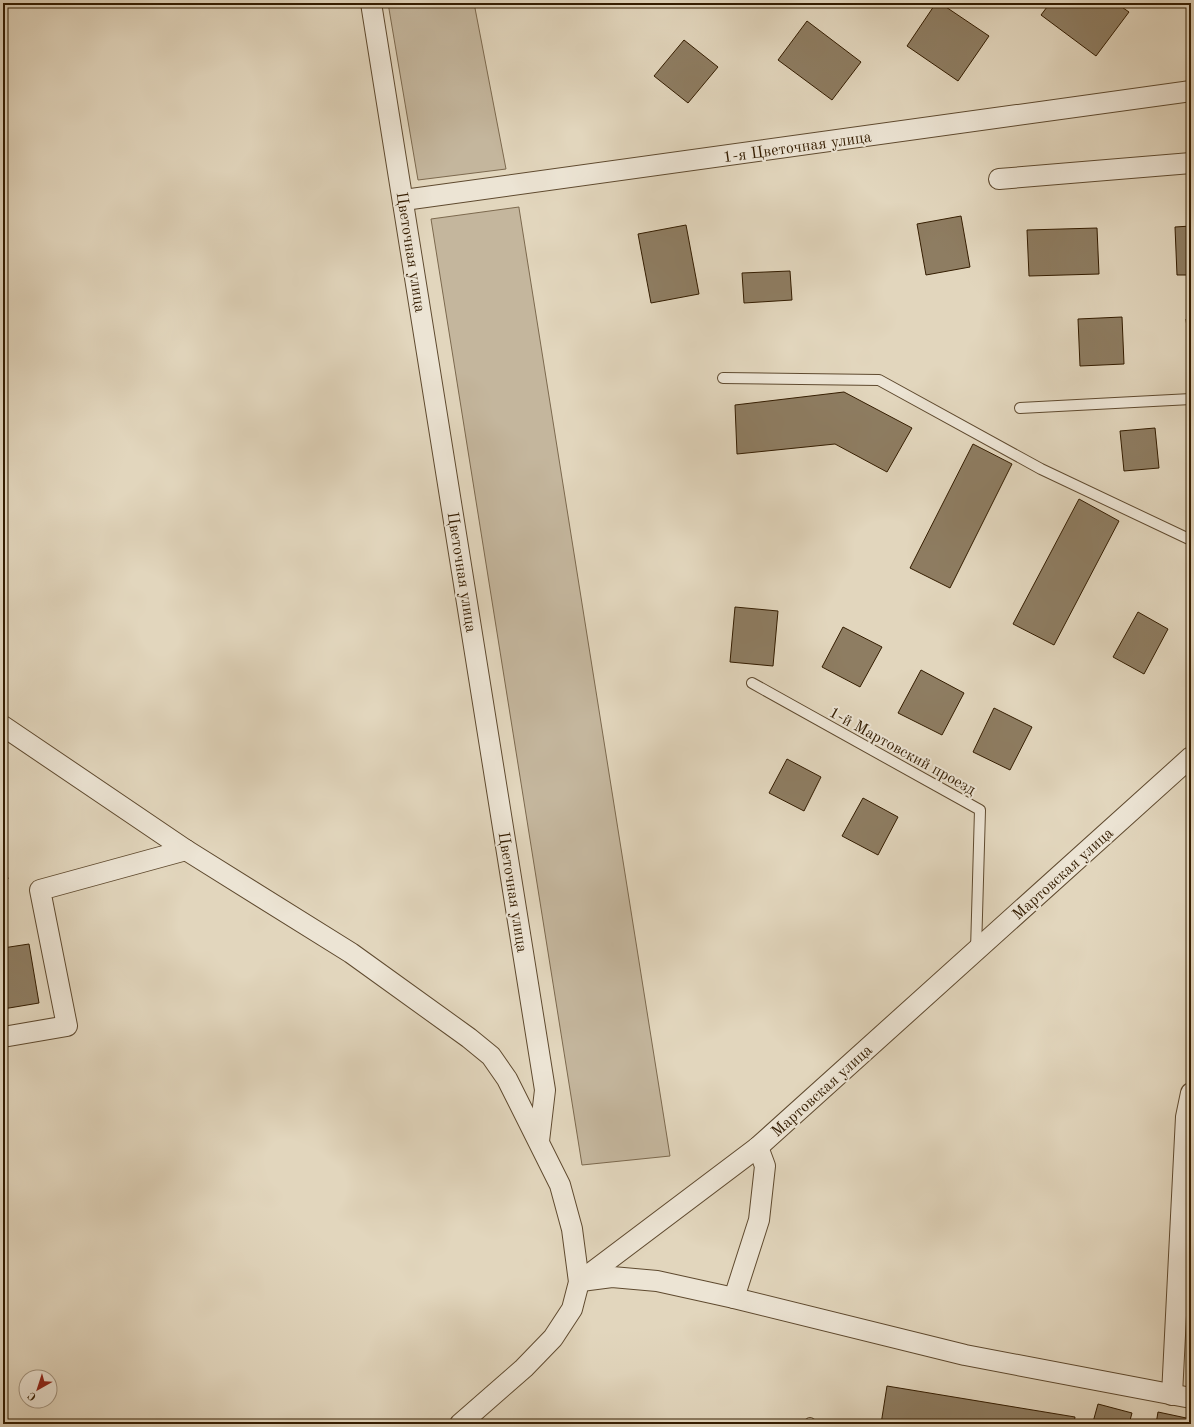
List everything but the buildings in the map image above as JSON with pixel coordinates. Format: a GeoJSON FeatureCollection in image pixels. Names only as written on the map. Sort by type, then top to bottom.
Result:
{"type":"FeatureCollection","features":[{"type":"Feature","properties":{"kind":"street","name":"Цветочная улица"},"geometry":{"type":"LineString","coordinates":[[371,3],[404,200],[545,1090],[539,1141]]}},
{"type":"Feature","properties":{"kind":"street","name":"1-я Цветочная улица"},"geometry":{"type":"LineString","coordinates":[[404,200],[1191,91]]}},
{"type":"Feature","properties":{"kind":"street"},"geometry":{"type":"LineString","coordinates":[[999,179],[1191,163]]}},
{"type":"Feature","properties":{"kind":"street"},"geometry":{"type":"LineString","coordinates":[[3,726],[186,850],[352,953],[491,1056],[507,1079],[560,1185],[572,1229],[579,1282],[572,1309],[553,1338],[524,1368],[460,1424]]}},
{"type":"Feature","properties":{"kind":"street","name":"Мартовская улица"},"geometry":{"type":"LineString","coordinates":[[579,1282],[758,1147],[1191,757]]}},
{"type":"Feature","properties":{"kind":"street"},"geometry":{"type":"LineString","coordinates":[[3,1037],[67,1026],[40,890],[186,850]]}},
{"type":"Feature","properties":{"kind":"street"},"geometry":{"type":"LineString","coordinates":[[1172,1395],[1186,1117],[1191,1093]]}},
{"type":"Feature","properties":{"kind":"street"},"geometry":{"type":"LineString","coordinates":[[734,1298],[759,1220],[764,1166],[758,1147]]}},
{"type":"Feature","properties":{"kind":"street"},"geometry":{"type":"LineString","coordinates":[[579,1282],[612,1277],[656,1282],[734,1298],[965,1355],[1191,1398]]}},
{"type":"Feature","properties":{"kind":"lane"},"geometry":{"type":"LineString","coordinates":[[723,378],[879,380],[1041,470],[1191,540]]}},
{"type":"Feature","properties":{"kind":"lane"},"geometry":{"type":"LineString","coordinates":[[1020,408],[1191,399]]}},
{"type":"Feature","properties":{"kind":"lane","name":"1-й Мартовский проезд"},"geometry":{"type":"LineString","coordinates":[[752,683],[980,810],[976,950]]}},
{"type":"Feature","properties":{"kind":"shaded area"},"geometry":{"type":"Polygon","coordinates":[[[388,3],[474,3],[506,169],[418,180],[388,3]]]}},
{"type":"Feature","properties":{"kind":"shaded area"},"geometry":{"type":"Polygon","coordinates":[[[519,207],[670,1156],[582,1165],[431,219],[519,207]]]}}]}
